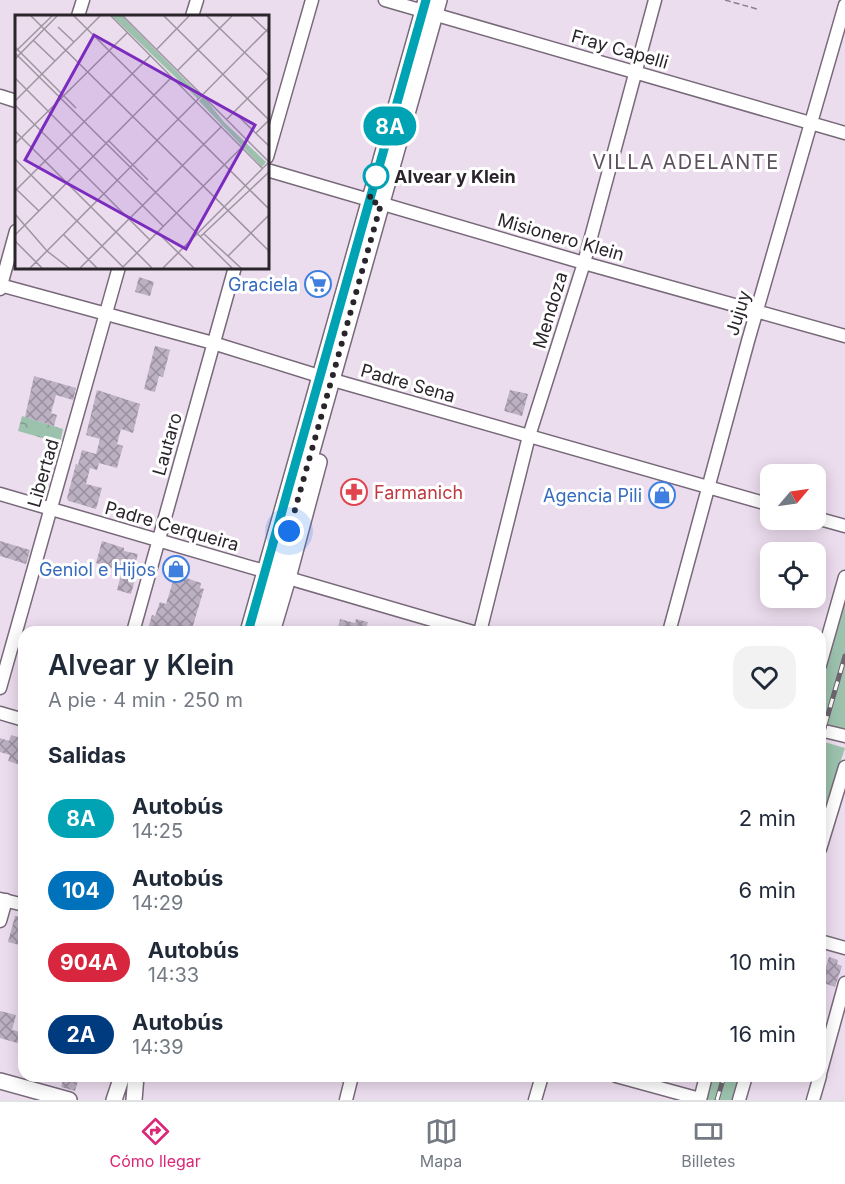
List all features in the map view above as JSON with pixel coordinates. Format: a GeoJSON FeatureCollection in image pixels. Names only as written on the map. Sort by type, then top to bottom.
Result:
{"type":"FeatureCollection","features":[{"type":"Feature","properties":{"kind":"main road"},"geometry":{"type":"LineString","coordinates":[[263,626],[433,9],[449,0]]}},
{"type":"Feature","properties":{"kind":"main road"},"geometry":{"type":"LineString","coordinates":[[251,626],[277,575]]}},
{"type":"Feature","properties":{"kind":"main road"},"geometry":{"type":"LineString","coordinates":[[273,626],[277,575]]}},
{"type":"Feature","properties":{"kind":"main road"},"geometry":{"type":"LineString","coordinates":[[0,1081],[69,1100]]}},
{"type":"Feature","properties":{"kind":"street"},"geometry":{"type":"LineString","coordinates":[[78,15],[82,0]]}},
{"type":"Feature","properties":{"kind":"street"},"geometry":{"type":"LineString","coordinates":[[192,15],[196,0]]}},
{"type":"Feature","properties":{"kind":"street"},"geometry":{"type":"LineString","coordinates":[[268,154],[312,0]]}},
{"type":"Feature","properties":{"kind":"street","name":"Fray Capelli"},"geometry":{"type":"LineString","coordinates":[[385,0],[433,9],[636,72],[845,133]]}},
{"type":"Feature","properties":{"kind":"street","name":"Mendoza"},"geometry":{"type":"LineString","coordinates":[[482,626],[529,436],[584,263],[655,0]]}},
{"type":"Feature","properties":{"kind":"street","name":"Jujuy"},"geometry":{"type":"LineString","coordinates":[[671,626],[845,5]]}},
{"type":"Feature","properties":{"kind":"street"},"geometry":{"type":"LineString","coordinates":[[0,96],[15,101]]}},
{"type":"Feature","properties":{"kind":"street","name":"Misionero Klein"},"geometry":{"type":"LineString","coordinates":[[268,170],[584,263],[845,336]]}},
{"type":"Feature","properties":{"kind":"street"},"geometry":{"type":"LineString","coordinates":[[0,286],[15,234]]}},
{"type":"Feature","properties":{"kind":"street","name":"Libertad"},"geometry":{"type":"LineString","coordinates":[[0,688],[119,268]]}},
{"type":"Feature","properties":{"kind":"street","name":"Lautaro"},"geometry":{"type":"LineString","coordinates":[[135,626],[235,268]]}},
{"type":"Feature","properties":{"kind":"street","name":"Padre Sena"},"geometry":{"type":"LineString","coordinates":[[0,286],[213,344],[760,502]]}},
{"type":"Feature","properties":{"kind":"street","name":"Padre Cerqueira"},"geometry":{"type":"LineString","coordinates":[[0,494],[451,626]]}},
{"type":"Feature","properties":{"kind":"street"},"geometry":{"type":"LineString","coordinates":[[826,521],[845,526]]}},
{"type":"Feature","properties":{"kind":"street"},"geometry":{"type":"LineString","coordinates":[[826,644],[845,577]]}},
{"type":"Feature","properties":{"kind":"street"},"geometry":{"type":"LineString","coordinates":[[0,713],[18,718]]}},
{"type":"Feature","properties":{"kind":"street"},"geometry":{"type":"LineString","coordinates":[[826,731],[845,736]]}},
{"type":"Feature","properties":{"kind":"street"},"geometry":{"type":"LineString","coordinates":[[826,829],[845,767]]}},
{"type":"Feature","properties":{"kind":"street"},"geometry":{"type":"LineString","coordinates":[[0,921],[3,900],[18,904]]}},
{"type":"Feature","properties":{"kind":"street"},"geometry":{"type":"LineString","coordinates":[[826,943],[845,948]]}},
{"type":"Feature","properties":{"kind":"street"},"geometry":{"type":"LineString","coordinates":[[826,1053],[845,983]]}},
{"type":"Feature","properties":{"kind":"street"},"geometry":{"type":"LineString","coordinates":[[346,1100],[350,1082]]}},
{"type":"Feature","properties":{"kind":"street"},"geometry":{"type":"LineString","coordinates":[[535,1100],[540,1082]]}},
{"type":"Feature","properties":{"kind":"street"},"geometry":{"type":"LineString","coordinates":[[637,1082],[700,1100],[704,1082]]}},
{"type":"Feature","properties":{"kind":"street"},"geometry":{"type":"LineString","coordinates":[[739,1100],[744,1082]]}},
{"type":"Feature","properties":{"kind":"street"},"geometry":{"type":"LineString","coordinates":[[813,1100],[818,1082]]}},
{"type":"Feature","properties":{"kind":"path"},"geometry":{"type":"LineString","coordinates":[[725,0],[757,9]]}},
{"type":"Feature","properties":{"kind":"green space"},"geometry":{"type":"Polygon","coordinates":[[[22,416],[63,429],[60,443],[18,431],[22,416]]]}},
{"type":"Feature","properties":{"kind":"green space"},"geometry":{"type":"Polygon","coordinates":[[[845,603],[845,728],[841,730],[826,726],[826,668],[845,603]]]}},
{"type":"Feature","properties":{"kind":"green space"},"geometry":{"type":"Polygon","coordinates":[[[826,743],[845,748],[826,807],[826,743]]]}},
{"type":"Feature","properties":{"kind":"green space"},"geometry":{"type":"Polygon","coordinates":[[[712,1082],[740,1082],[735,1100],[707,1100],[712,1082]]]}},
{"type":"Feature","properties":{"kind":"building"},"geometry":{"type":"Polygon","coordinates":[[[139,277],[154,282],[150,296],[135,292],[139,277]]]}},
{"type":"Feature","properties":{"kind":"building"},"geometry":{"type":"Polygon","coordinates":[[[155,346],[170,350],[163,377],[159,376],[155,392],[144,389],[155,346]]]}},
{"type":"Feature","properties":{"kind":"building"},"geometry":{"type":"Polygon","coordinates":[[[34,376],[76,388],[73,400],[56,395],[51,413],[57,415],[54,426],[25,417],[34,376]]]}},
{"type":"Feature","properties":{"kind":"building"},"geometry":{"type":"Polygon","coordinates":[[[97,390],[140,404],[133,433],[121,429],[117,444],[123,446],[117,468],[99,463],[97,470],[90,468],[86,484],[102,488],[96,509],[69,501],[67,498],[82,450],[96,454],[100,439],[86,435],[97,390]]]}},
{"type":"Feature","properties":{"kind":"building"},"geometry":{"type":"Polygon","coordinates":[[[510,390],[528,394],[522,416],[504,411],[510,390]]]}},
{"type":"Feature","properties":{"kind":"building"},"geometry":{"type":"Polygon","coordinates":[[[0,541],[30,550],[26,564],[0,556],[0,541]]]}},
{"type":"Feature","properties":{"kind":"building"},"geometry":{"type":"Polygon","coordinates":[[[102,541],[124,548],[124,551],[138,554],[131,578],[135,579],[131,594],[117,590],[122,571],[96,563],[102,541]]]}},
{"type":"Feature","properties":{"kind":"building"},"geometry":{"type":"Polygon","coordinates":[[[172,560],[190,566],[186,578],[201,583],[200,588],[204,589],[193,626],[149,626],[160,602],[166,604],[175,575],[163,572],[166,563],[172,560]]]}},
{"type":"Feature","properties":{"kind":"building"},"geometry":{"type":"Polygon","coordinates":[[[340,619],[355,623],[356,619],[368,622],[367,626],[338,626],[340,619]]]}},
{"type":"Feature","properties":{"kind":"building"},"geometry":{"type":"Polygon","coordinates":[[[11,735],[18,737],[18,764],[8,761],[10,755],[0,752],[0,738],[9,741],[11,735]]]}},
{"type":"Feature","properties":{"kind":"building"},"geometry":{"type":"Polygon","coordinates":[[[15,916],[18,917],[18,945],[8,942],[15,916]]]}},
{"type":"Feature","properties":{"kind":"building"},"geometry":{"type":"Polygon","coordinates":[[[829,957],[838,960],[837,964],[842,966],[835,987],[826,984],[826,966],[829,957]]]}},
{"type":"Feature","properties":{"kind":"building"},"geometry":{"type":"Polygon","coordinates":[[[0,1011],[16,1015],[12,1030],[18,1032],[18,1043],[0,1038],[0,1011]]]}},
{"type":"Feature","properties":{"kind":"building"},"geometry":{"type":"Polygon","coordinates":[[[62,1082],[78,1082],[75,1091],[61,1087],[62,1082]]]}},
{"type":"Feature","properties":{"kind":"railway"},"geometry":{"type":"LineString","coordinates":[[826,721],[845,656]]}},
{"type":"Feature","properties":{"kind":"railway"},"geometry":{"type":"LineString","coordinates":[[717,1100],[722,1082]]}},
{"type":"Feature","properties":{"kind":"bus line","name":"8A"},"geometry":{"type":"LineString","coordinates":[[250,626],[426,0]]}},
{"type":"Feature","properties":{"kind":"place","name":"Alvear y Klein"},"geometry":{"type":"Point","coordinates":[376,176]}},
{"type":"Feature","properties":{"kind":"place","name":"Graciela"},"geometry":{"type":"Point","coordinates":[318,284]}},
{"type":"Feature","properties":{"kind":"place","name":"Farmanich"},"geometry":{"type":"Point","coordinates":[354,492]}},
{"type":"Feature","properties":{"kind":"place","name":"Agencia Pili"},"geometry":{"type":"Point","coordinates":[662,495]}},
{"type":"Feature","properties":{"kind":"place","name":"Geniol e Hijos"},"geometry":{"type":"Point","coordinates":[176,569]}},
{"type":"Feature","properties":{"kind":"district","name":"VILLA ADELANTE"},"geometry":{"type":"Point","coordinates":[686,162]}},
{"type":"Feature","properties":{"kind":"route"},"geometry":{"type":"LineString","coordinates":[[289,531],[381,204],[369,201],[377,173],[376,176]]}}]}
